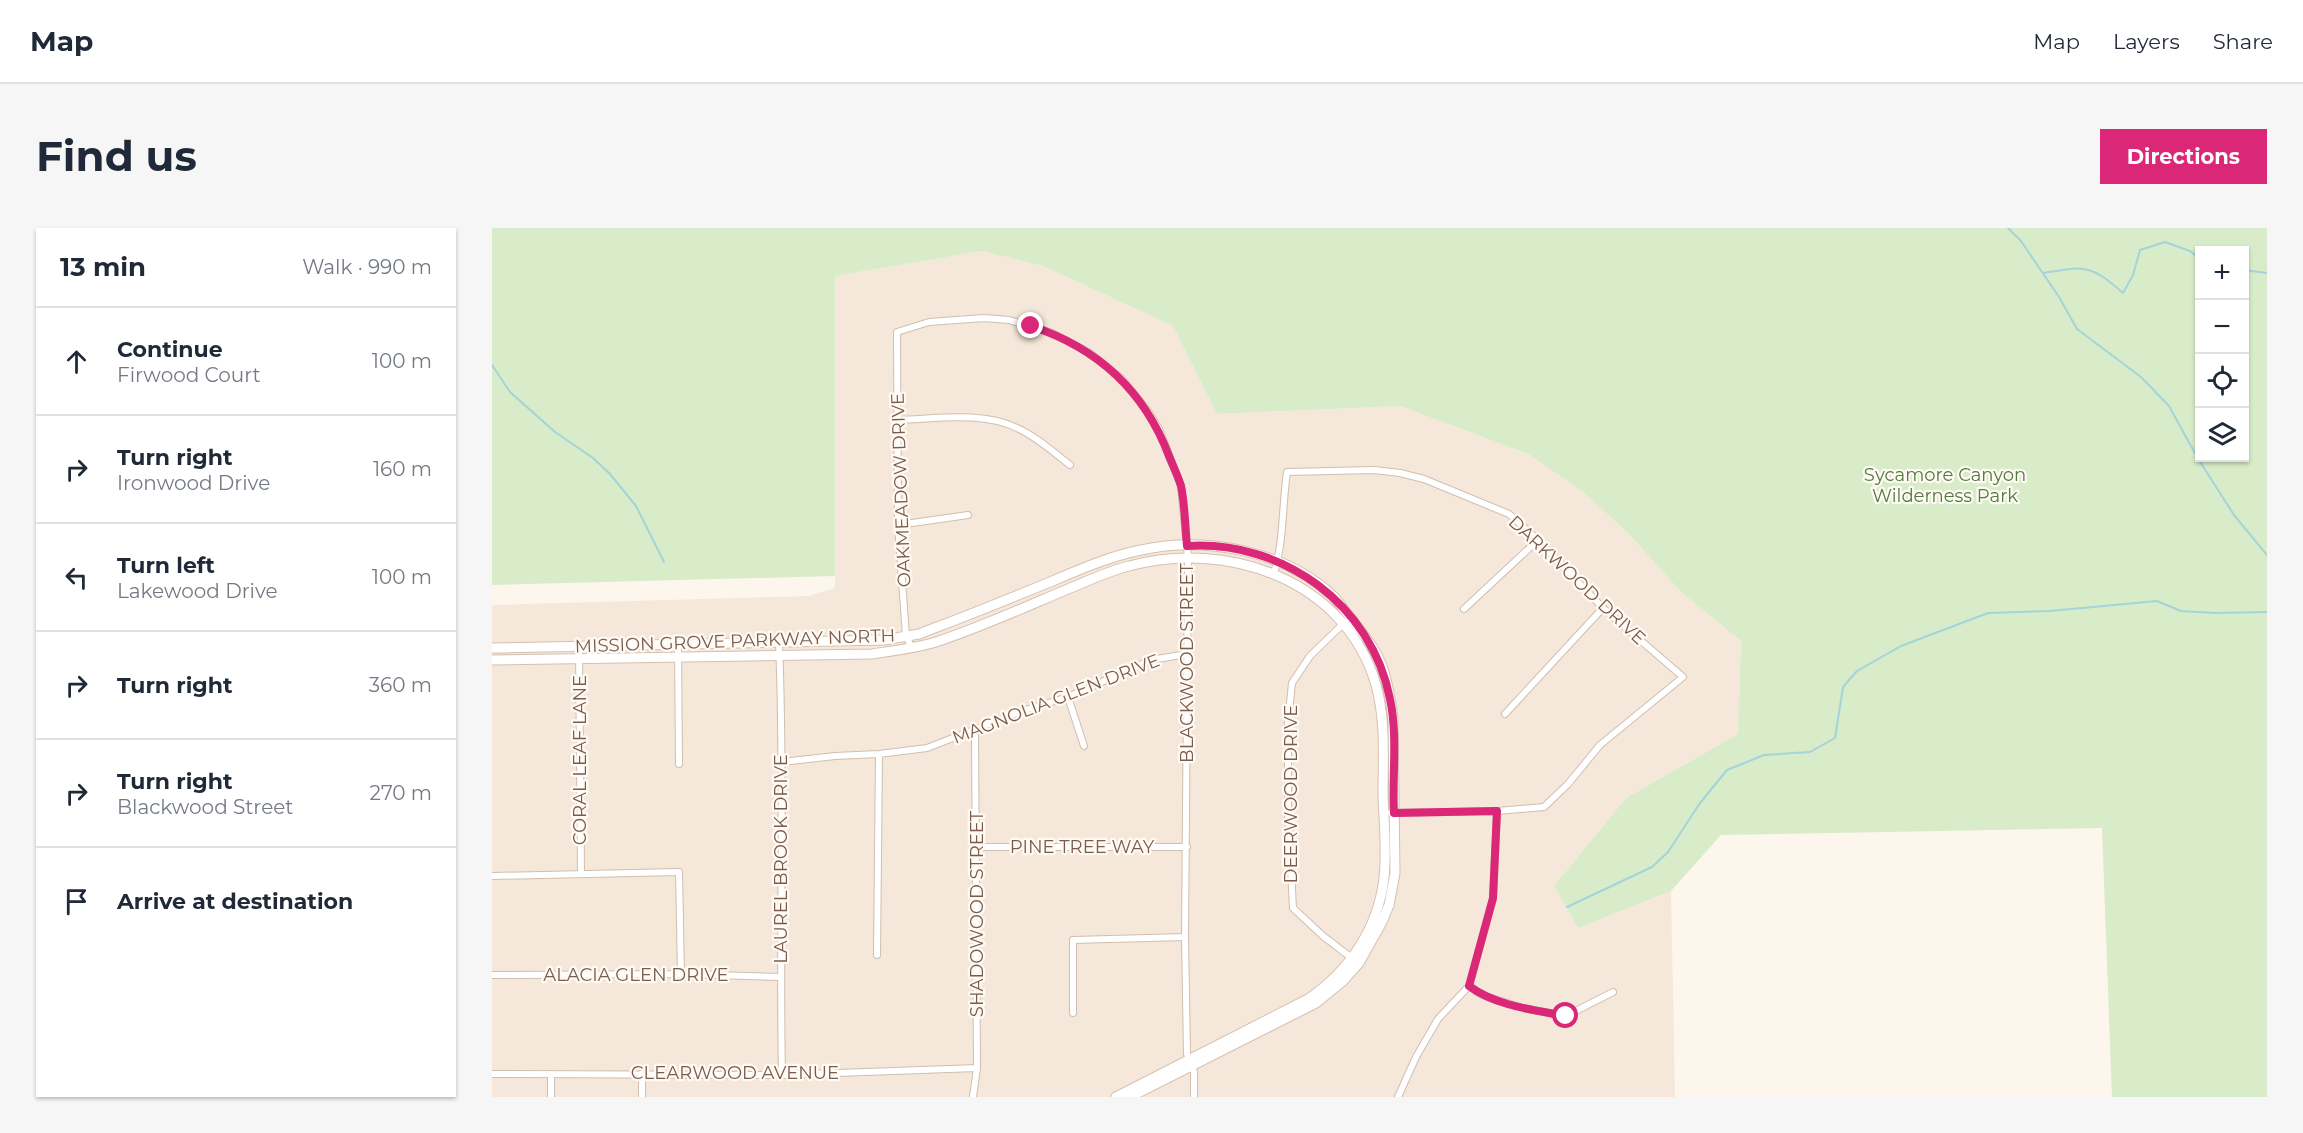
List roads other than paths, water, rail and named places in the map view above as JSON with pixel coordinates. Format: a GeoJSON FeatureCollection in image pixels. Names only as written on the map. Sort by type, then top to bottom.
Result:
{"type":"FeatureCollection","features":[{"type":"Feature","properties":{"kind":"street","name":"BLACKWOOD STREET"},"geometry":{"type":"LineString","coordinates":[[897,332],[929,322],[962,318],[1009,321],[1052,333],[1090,353],[1120,378],[1159,429],[1181,486],[1188,558],[1185,938],[1194,1097]]}},
{"type":"Feature","properties":{"kind":"street","name":"OAKMEADOW DRIVE"},"geometry":{"type":"LineString","coordinates":[[897,332],[898,525],[906,636],[911,646]]}},
{"type":"Feature","properties":{"kind":"street"},"geometry":{"type":"LineString","coordinates":[[898,420],[972,418],[994,421],[1015,427],[1032,436],[1070,465]]}},
{"type":"Feature","properties":{"kind":"street","name":"DARKWOOD DRIVE"},"geometry":{"type":"LineString","coordinates":[[1278,563],[1287,472],[1374,470],[1424,479],[1509,514],[1538,540],[1603,608],[1683,677],[1600,745],[1568,784],[1544,807],[1497,811]]}},
{"type":"Feature","properties":{"kind":"street"},"geometry":{"type":"LineString","coordinates":[[898,525],[968,516]]}},
{"type":"Feature","properties":{"kind":"street"},"geometry":{"type":"LineString","coordinates":[[1464,609],[1538,540]]}},
{"type":"Feature","properties":{"kind":"street","name":"MISSION GROVE PARKWAY NORTH"},"geometry":{"type":"LineString","coordinates":[[492,648],[868,641],[906,636],[919,634],[953,621],[1106,559],[1142,549],[1208,546],[1248,552],[1294,569],[1322,587],[1333,596],[1365,657],[1376,686],[1383,730],[1384,876],[1381,896],[1368,933],[1343,981],[1316,1003],[1116,1097]]}},
{"type":"Feature","properties":{"kind":"street","name":"MISSION GROVE PARKWAY NORTH"},"geometry":{"type":"LineString","coordinates":[[492,660],[872,654],[935,642],[1129,566],[1150,561],[1188,558],[1222,560],[1274,573],[1297,584],[1347,621],[1375,650],[1382,666],[1391,701],[1395,873],[1389,905],[1375,938],[1355,961]]}},
{"type":"Feature","properties":{"kind":"street"},"geometry":{"type":"LineString","coordinates":[[1274,573],[1278,563]]}},
{"type":"Feature","properties":{"kind":"street"},"geometry":{"type":"LineString","coordinates":[[1504,714],[1603,608]]}},
{"type":"Feature","properties":{"kind":"street","name":"DEERWOOD DRIVE"},"geometry":{"type":"LineString","coordinates":[[1347,621],[1310,656],[1292,683],[1288,723],[1288,812],[1293,908],[1355,961]]}},
{"type":"Feature","properties":{"kind":"street","name":"LAUREL BROOK DRIVE"},"geometry":{"type":"LineString","coordinates":[[779,643],[782,762],[780,977],[782,1075]]}},
{"type":"Feature","properties":{"kind":"street"},"geometry":{"type":"LineString","coordinates":[[678,645],[679,764]]}},
{"type":"Feature","properties":{"kind":"street","name":"CORAL LEAF LANE"},"geometry":{"type":"LineString","coordinates":[[579,647],[581,874]]}},
{"type":"Feature","properties":{"kind":"street","name":"MAGNOLIA GLEN DRIVE"},"geometry":{"type":"LineString","coordinates":[[782,762],[927,748],[1025,710],[1068,697],[1151,660],[1186,654]]}},
{"type":"Feature","properties":{"kind":"street"},"geometry":{"type":"LineString","coordinates":[[1068,697],[1084,746]]}},
{"type":"Feature","properties":{"kind":"street","name":"SHADOWOOD STREET"},"geometry":{"type":"LineString","coordinates":[[973,1097],[977,1068],[975,730]]}},
{"type":"Feature","properties":{"kind":"street"},"geometry":{"type":"LineString","coordinates":[[878,955],[879,754]]}},
{"type":"Feature","properties":{"kind":"street"},"geometry":{"type":"LineString","coordinates":[[1384,813],[1497,811],[1493,898],[1469,986],[1438,1019],[1416,1057],[1398,1097]]}},
{"type":"Feature","properties":{"kind":"street","name":"PINE TREE WAY"},"geometry":{"type":"LineString","coordinates":[[976,847],[1187,847]]}},
{"type":"Feature","properties":{"kind":"street"},"geometry":{"type":"LineString","coordinates":[[492,876],[679,872],[681,974]]}},
{"type":"Feature","properties":{"kind":"street"},"geometry":{"type":"LineString","coordinates":[[1073,1013],[1073,940],[1185,938]]}},
{"type":"Feature","properties":{"kind":"street","name":"ALACIA GLEN DRIVE"},"geometry":{"type":"LineString","coordinates":[[492,975],[681,974],[780,977]]}},
{"type":"Feature","properties":{"kind":"street"},"geometry":{"type":"LineString","coordinates":[[1469,986],[1482,995],[1523,1008],[1566,1016],[1613,992]]}},
{"type":"Feature","properties":{"kind":"street","name":"MISSION GROVE PARKWAY NORTH"},"geometry":{"type":"LineString","coordinates":[[1130,1097],[1191,1063]]}},
{"type":"Feature","properties":{"kind":"street","name":"CLEARWOOD AVENUE"},"geometry":{"type":"LineString","coordinates":[[492,1074],[782,1075],[977,1068]]}},
{"type":"Feature","properties":{"kind":"street"},"geometry":{"type":"LineString","coordinates":[[550,1074],[551,1097]]}},
{"type":"Feature","properties":{"kind":"street"},"geometry":{"type":"LineString","coordinates":[[642,1074],[642,1097]]}},
{"type":"Feature","properties":{"kind":"waterway"},"geometry":{"type":"LineString","coordinates":[[2008,228],[2021,241],[2059,297],[2077,329],[2141,377],[2169,406],[2197,457],[2234,515],[2267,555]]}},
{"type":"Feature","properties":{"kind":"waterway"},"geometry":{"type":"LineString","coordinates":[[2043,273],[2069,269],[2086,270],[2094,272],[2123,293],[2133,275],[2140,250],[2165,242],[2195,255]]}},
{"type":"Feature","properties":{"kind":"waterway"},"geometry":{"type":"LineString","coordinates":[[2249,271],[2267,273]]}},
{"type":"Feature","properties":{"kind":"waterway"},"geometry":{"type":"LineString","coordinates":[[492,365],[510,392],[555,432],[593,458],[610,474],[636,506],[664,562]]}},
{"type":"Feature","properties":{"kind":"waterway"},"geometry":{"type":"LineString","coordinates":[[1567,907],[1652,867],[1668,852],[1700,803],[1727,770],[1764,755],[1810,752],[1835,738],[1843,687],[1857,671],[1901,646],[1988,613],[2050,611],[2157,601],[2181,611],[2267,612]]}},
{"type":"Feature","properties":{"kind":"park label","name":"Sycamore Canyon Wilderness Park"},"geometry":{"type":"Point","coordinates":[1945,485]}}]}
